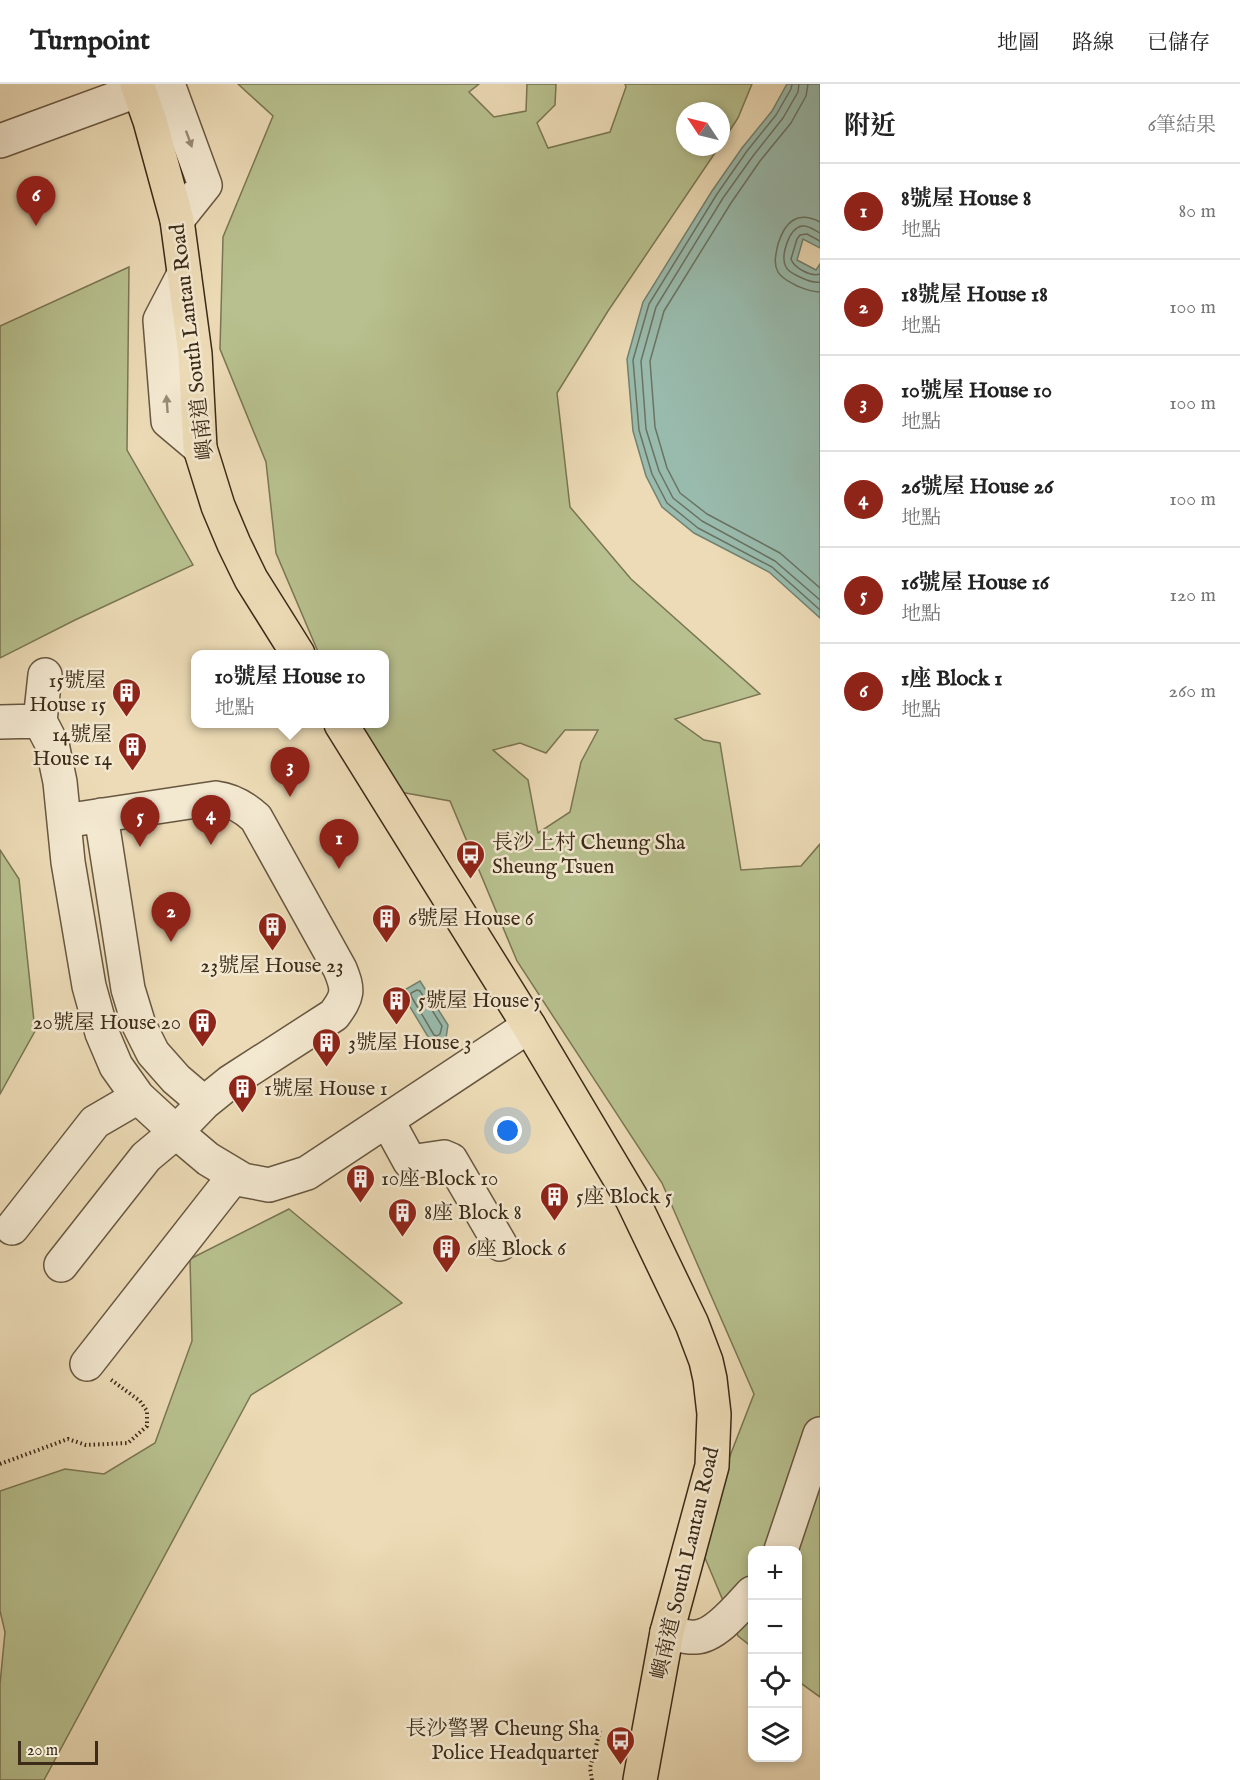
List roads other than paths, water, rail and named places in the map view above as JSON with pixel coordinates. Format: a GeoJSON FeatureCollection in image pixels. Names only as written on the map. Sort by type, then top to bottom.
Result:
{"type":"FeatureCollection","features":[{"type":"Feature","properties":{"kind":"main road","name":"嶼南道 South Lantau Road"},"geometry":{"type":"LineString","coordinates":[[148,86],[150,121],[177,220],[195,354],[200,448],[218,506],[234,544],[251,579],[295,650]]}},
{"type":"Feature","properties":{"kind":"main road","name":"嶼南道 South Lantau Road"},"geometry":{"type":"LineString","coordinates":[[344,728],[529,1026],[646,1225],[696,1334],[710,1378],[714,1414],[712,1466],[667,1632],[640,1780]]}},
{"type":"Feature","properties":{"kind":"street"},"geometry":{"type":"LineString","coordinates":[[0,141],[148,86]]}},
{"type":"Feature","properties":{"kind":"street"},"geometry":{"type":"LineString","coordinates":[[45,675],[40,722],[52,744],[60,782],[68,862],[89,986],[102,1033],[116,1066],[138,1096],[208,1159],[243,1180],[269,1185],[307,1173],[529,1026]]}},
{"type":"Feature","properties":{"kind":"street"},"geometry":{"type":"LineString","coordinates":[[0,722],[40,722]]}},
{"type":"Feature","properties":{"kind":"street"},"geometry":{"type":"LineString","coordinates":[[61,1265],[146,1157],[230,1082],[334,1015],[345,1001],[347,986],[340,969],[256,818],[245,808],[227,799],[216,798],[64,820]]}},
{"type":"Feature","properties":{"kind":"street"},"geometry":{"type":"LineString","coordinates":[[101,815],[128,989],[139,1025],[153,1053],[176,1079],[204,1103]]}},
{"type":"Feature","properties":{"kind":"street"},"geometry":{"type":"LineString","coordinates":[[12,1228],[95,1122],[138,1096]]}},
{"type":"Feature","properties":{"kind":"street"},"geometry":{"type":"LineString","coordinates":[[387,1120],[410,1162],[444,1157],[451,1160],[500,1244]]}},
{"type":"Feature","properties":{"kind":"street"},"geometry":{"type":"LineString","coordinates":[[87,1364],[235,1175]]}},
{"type":"Feature","properties":{"kind":"street"},"geometry":{"type":"LineString","coordinates":[[782,1546],[820,1434]]}},
{"type":"Feature","properties":{"kind":"street"},"geometry":{"type":"LineString","coordinates":[[667,1632],[688,1637],[703,1636],[724,1621],[748,1598]]}},
{"type":"Feature","properties":{"kind":"water"},"geometry":{"type":"Polygon","coordinates":[[[787,84],[820,84],[820,248],[803,239],[797,260],[816,270],[820,264],[820,618],[769,572],[694,533],[662,507],[646,476],[633,431],[627,359],[643,302],[712,191],[772,111],[787,84]]]}},
{"type":"Feature","properties":{"kind":"water"},"geometry":{"type":"Polygon","coordinates":[[[420,981],[448,1025],[446,1038],[433,1045],[401,992],[420,981]]]}},
{"type":"Feature","properties":{"kind":"place","name":"1座 Block 1"},"geometry":{"type":"Point","coordinates":[36,226]}},
{"type":"Feature","properties":{"kind":"place","name":"15號屋 House 15"},"geometry":{"type":"Point","coordinates":[127,718]}},
{"type":"Feature","properties":{"kind":"place","name":"14號屋 House 14"},"geometry":{"type":"Point","coordinates":[133,772]}},
{"type":"Feature","properties":{"kind":"place","name":"10號屋 House 10"},"geometry":{"type":"Point","coordinates":[290,797]}},
{"type":"Feature","properties":{"kind":"place","name":"26號屋 House 26"},"geometry":{"type":"Point","coordinates":[211,845]}},
{"type":"Feature","properties":{"kind":"place","name":"16號屋 House 16"},"geometry":{"type":"Point","coordinates":[140,847]}},
{"type":"Feature","properties":{"kind":"place","name":"8號屋 House 8"},"geometry":{"type":"Point","coordinates":[339,869]}},
{"type":"Feature","properties":{"kind":"place","name":"長沙上村 Cheung Sha Sheung Tsuen"},"geometry":{"type":"Point","coordinates":[471,880]}},
{"type":"Feature","properties":{"kind":"place","name":"18號屋 House 18"},"geometry":{"type":"Point","coordinates":[171,942]}},
{"type":"Feature","properties":{"kind":"place","name":"6號屋 House 6"},"geometry":{"type":"Point","coordinates":[387,944]}},
{"type":"Feature","properties":{"kind":"place","name":"23號屋 House 23"},"geometry":{"type":"Point","coordinates":[272,952]}},
{"type":"Feature","properties":{"kind":"place","name":"5號屋 House 5"},"geometry":{"type":"Point","coordinates":[397,1026]}},
{"type":"Feature","properties":{"kind":"place","name":"20號屋 House 20"},"geometry":{"type":"Point","coordinates":[202,1048]}},
{"type":"Feature","properties":{"kind":"place","name":"3號屋 House 3"},"geometry":{"type":"Point","coordinates":[327,1068]}},
{"type":"Feature","properties":{"kind":"place","name":"1號屋 House 1"},"geometry":{"type":"Point","coordinates":[243,1114]}},
{"type":"Feature","properties":{"kind":"place","name":"10座 Block 10"},"geometry":{"type":"Point","coordinates":[360,1204]}},
{"type":"Feature","properties":{"kind":"place","name":"5座 Block 5"},"geometry":{"type":"Point","coordinates":[555,1222]}},
{"type":"Feature","properties":{"kind":"place","name":"8座 Block 8"},"geometry":{"type":"Point","coordinates":[403,1238]}},
{"type":"Feature","properties":{"kind":"place","name":"6座 Block 6"},"geometry":{"type":"Point","coordinates":[446,1274]}},
{"type":"Feature","properties":{"kind":"place","name":"長沙警署 Cheung Sha Police Headquarter"},"geometry":{"type":"Point","coordinates":[620,1766]}}]}
